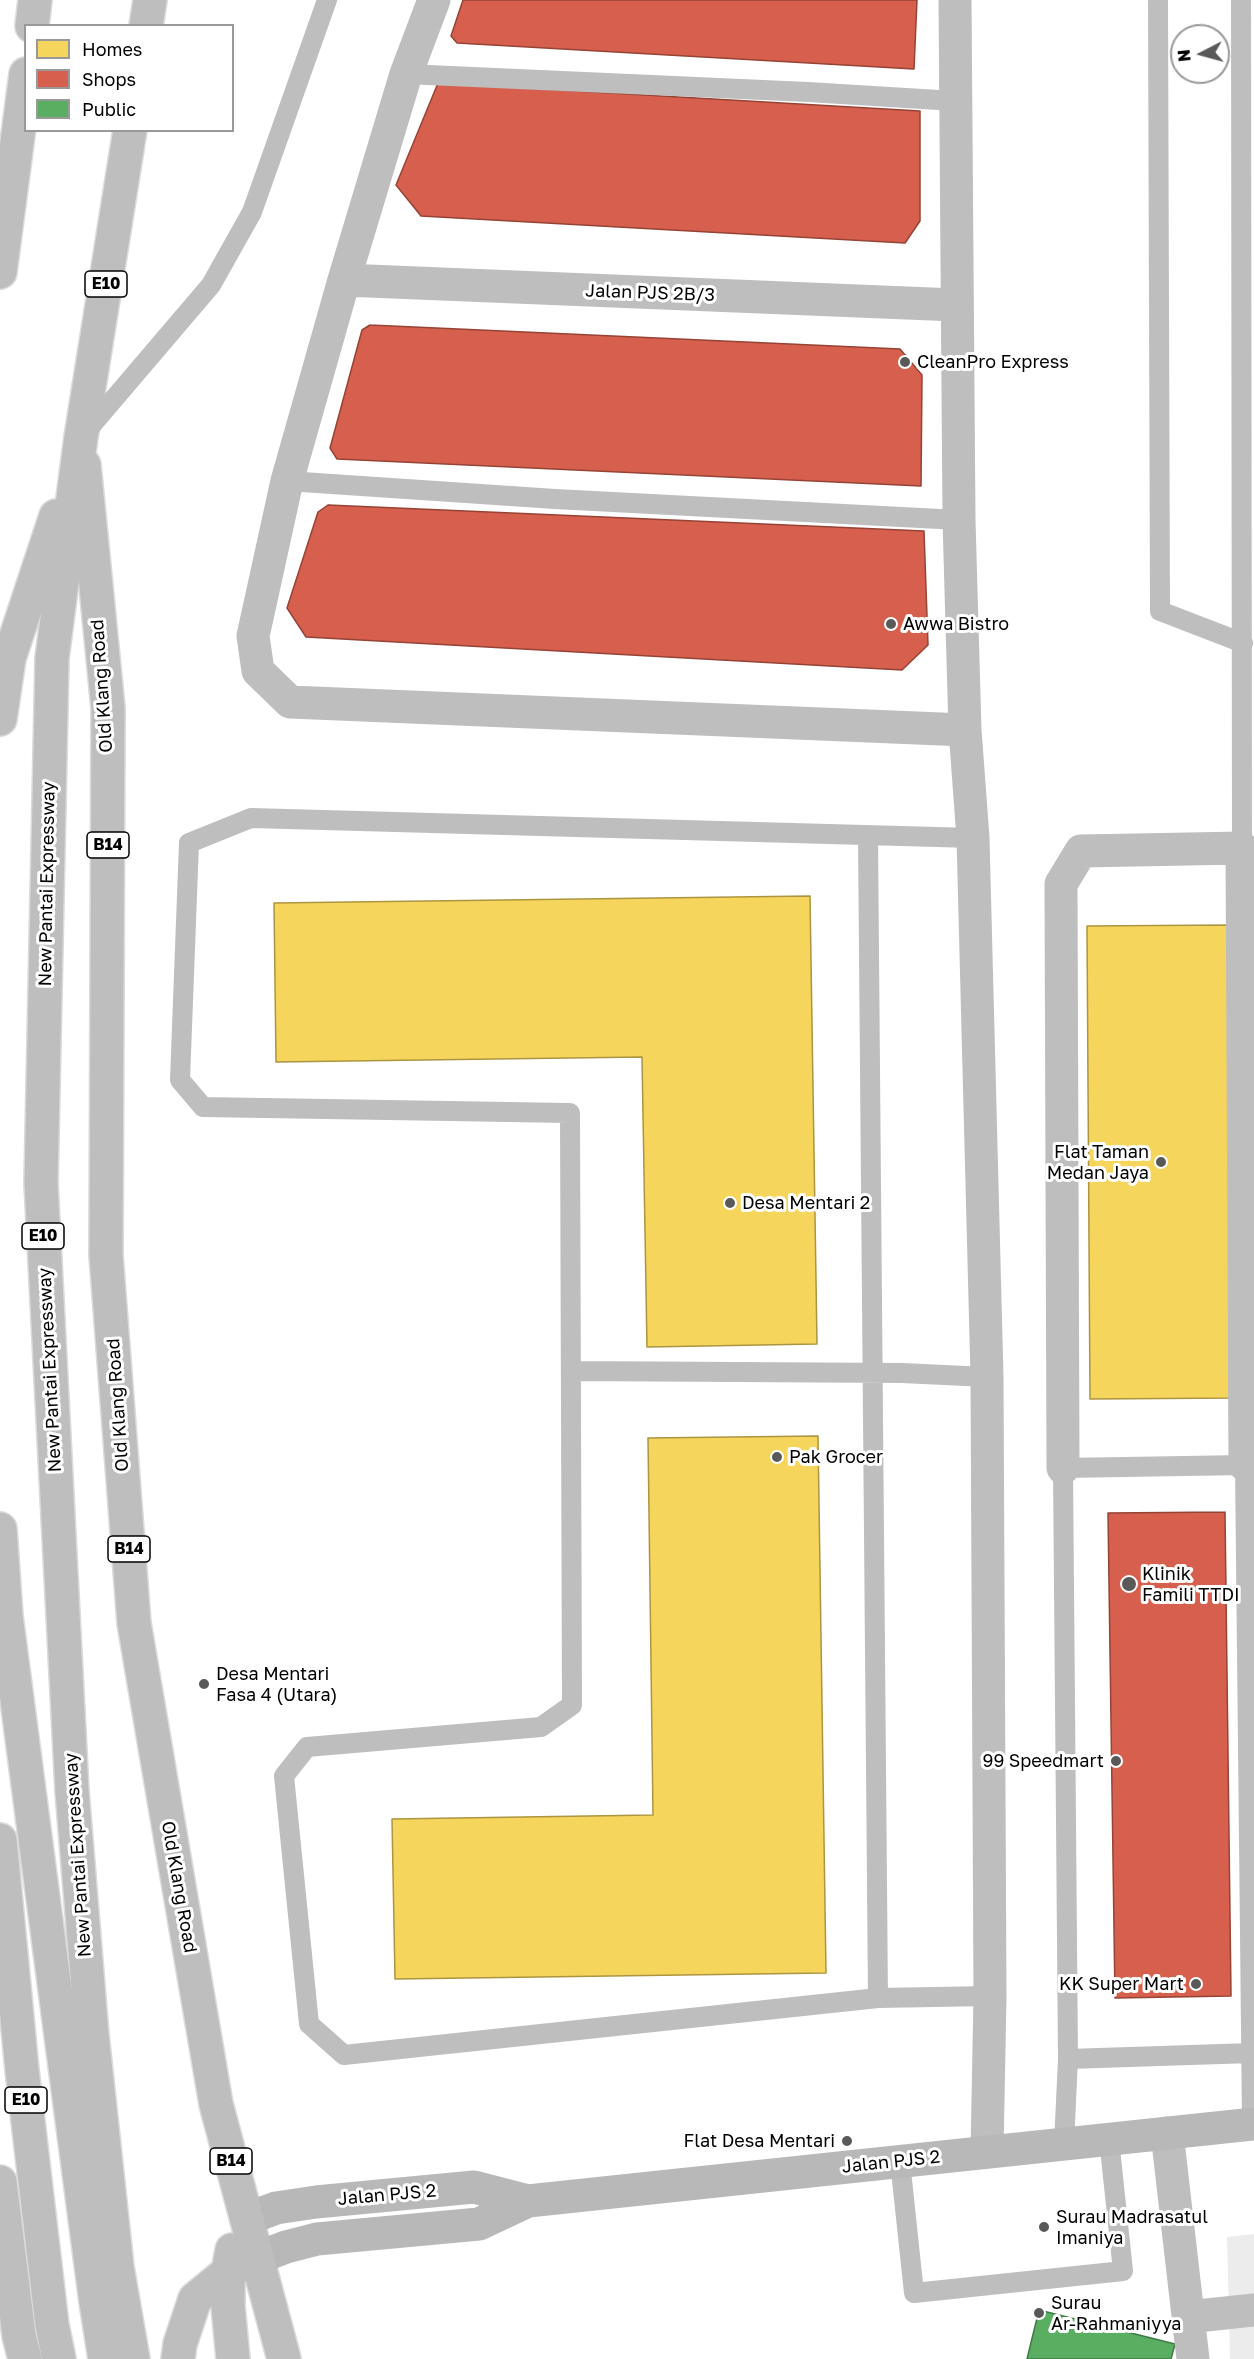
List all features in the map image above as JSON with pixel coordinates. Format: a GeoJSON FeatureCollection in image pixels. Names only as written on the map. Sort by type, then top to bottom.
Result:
{"type":"FeatureCollection","features":[{"type":"Feature","properties":{"kind":"main road"},"geometry":{"type":"LineString","coordinates":[[32,24],[35,0]]}},
{"type":"Feature","properties":{"kind":"main road"},"geometry":{"type":"LineString","coordinates":[[146,24],[150,0]]}},
{"type":"Feature","properties":{"kind":"main road"},"geometry":{"type":"LineString","coordinates":[[434,0],[406,74],[286,482],[253,636],[258,671],[290,702],[965,730]]}},
{"type":"Feature","properties":{"kind":"main road"},"geometry":{"type":"LineString","coordinates":[[955,0],[958,520],[965,730],[973,838],[987,1377],[990,1996],[987,2152]]}},
{"type":"Feature","properties":{"kind":"main road"},"geometry":{"type":"LineString","coordinates":[[0,272],[24,89]]}},
{"type":"Feature","properties":{"kind":"main road","name":"New Pantai Expressway"},"geometry":{"type":"LineString","coordinates":[[130,132],[81,437],[52,658],[41,1184],[72,1791],[92,2035],[117,2267],[133,2359]]}},
{"type":"Feature","properties":{"kind":"main road","name":"Jalan PJS 2B/3"},"geometry":{"type":"LineString","coordinates":[[344,280],[956,305]]}},
{"type":"Feature","properties":{"kind":"main road"},"geometry":{"type":"LineString","coordinates":[[0,719],[9,658],[81,437]]}},
{"type":"Feature","properties":{"kind":"main road","name":"Old Klang Road"},"geometry":{"type":"LineString","coordinates":[[81,437],[108,708],[106,1255],[134,1623],[216,2104],[247,2219]]}},
{"type":"Feature","properties":{"kind":"main road"},"geometry":{"type":"LineString","coordinates":[[1063,1468],[1061,884],[1080,850],[1242,848],[1245,1465]]}},
{"type":"Feature","properties":{"kind":"main road"},"geometry":{"type":"LineString","coordinates":[[0,1529],[6,1616],[105,2359]]}},
{"type":"Feature","properties":{"kind":"main road","name":"E10"},"geometry":{"type":"LineString","coordinates":[[0,1840],[22,2070],[51,2313],[59,2359]]}},
{"type":"Feature","properties":{"kind":"main road","name":"Jalan PJS 2"},"geometry":{"type":"LineString","coordinates":[[243,2265],[286,2247],[317,2239],[479,2224],[528,2201],[1253,2124]]}},
{"type":"Feature","properties":{"kind":"main road"},"geometry":{"type":"LineString","coordinates":[[1167,2133],[1193,2359]]}},
{"type":"Feature","properties":{"kind":"main road"},"geometry":{"type":"LineString","coordinates":[[0,2182],[19,2336],[24,2359]]}},
{"type":"Feature","properties":{"kind":"main road","name":"Jalan PJS 2"},"geometry":{"type":"LineString","coordinates":[[247,2219],[276,2208],[315,2202],[474,2187],[528,2201]]}},
{"type":"Feature","properties":{"kind":"main road"},"geometry":{"type":"LineString","coordinates":[[247,2219],[233,2244],[284,2359]]}},
{"type":"Feature","properties":{"kind":"main road"},"geometry":{"type":"LineString","coordinates":[[178,2359],[180,2344],[195,2299],[243,2265]]}},
{"type":"Feature","properties":{"kind":"main road"},"geometry":{"type":"LineString","coordinates":[[233,2359],[228,2306],[243,2265]]}},
{"type":"Feature","properties":{"kind":"main road"},"geometry":{"type":"LineString","coordinates":[[1188,2317],[1254,2310]]}},
{"type":"Feature","properties":{"kind":"lane"},"geometry":{"type":"LineString","coordinates":[[81,437],[211,285],[252,212],[327,0]]}},
{"type":"Feature","properties":{"kind":"lane"},"geometry":{"type":"LineString","coordinates":[[1158,0],[1160,611],[1243,643]]}},
{"type":"Feature","properties":{"kind":"lane"},"geometry":{"type":"LineString","coordinates":[[1241,0],[1242,848]]}},
{"type":"Feature","properties":{"kind":"lane"},"geometry":{"type":"LineString","coordinates":[[406,74],[955,101]]}},
{"type":"Feature","properties":{"kind":"lane"},"geometry":{"type":"LineString","coordinates":[[286,482],[567,500],[958,520]]}},
{"type":"Feature","properties":{"kind":"lane"},"geometry":{"type":"LineString","coordinates":[[973,838],[251,818],[189,843],[180,1080],[203,1107],[570,1113],[572,1705],[541,1727],[307,1747],[284,1776],[309,2024],[344,2055],[878,1998],[990,1996]]}},
{"type":"Feature","properties":{"kind":"lane"},"geometry":{"type":"LineString","coordinates":[[868,836],[878,1998]]}},
{"type":"Feature","properties":{"kind":"lane"},"geometry":{"type":"LineString","coordinates":[[571,1371],[872,1373],[987,1377]]}},
{"type":"Feature","properties":{"kind":"lane"},"geometry":{"type":"LineString","coordinates":[[1064,2144],[1068,2059],[1063,1468],[1245,1465],[1253,2124]]}},
{"type":"Feature","properties":{"kind":"lane"},"geometry":{"type":"LineString","coordinates":[[1068,2059],[1251,2053]]}},
{"type":"Feature","properties":{"kind":"lane"},"geometry":{"type":"LineString","coordinates":[[900,2161],[914,2293],[937,2291],[1123,2271],[1109,2139]]}},
{"type":"Feature","properties":{"kind":"shaded area"},"geometry":{"type":"Polygon","coordinates":[[[1254,2234],[1254,2359],[1230,2359],[1227,2237],[1254,2234]]]}},
{"type":"Feature","properties":{"kind":"building: Homes","name":"Desa Mentari 2"},"geometry":{"type":"Polygon","coordinates":[[[810,896],[817,1344],[647,1347],[642,1057],[276,1062],[274,903],[810,896]]]}},
{"type":"Feature","properties":{"kind":"building: Homes","name":"Flat Taman Medan Jaya"},"geometry":{"type":"Polygon","coordinates":[[[1232,925],[1236,1398],[1090,1399],[1087,926],[1232,925]]]}},
{"type":"Feature","properties":{"kind":"building: Homes"},"geometry":{"type":"Polygon","coordinates":[[[818,1436],[826,1973],[395,1979],[392,1819],[653,1815],[648,1438],[818,1436]]]}},
{"type":"Feature","properties":{"kind":"building: Shops"},"geometry":{"type":"Polygon","coordinates":[[[463,0],[917,0],[914,69],[457,43],[451,36],[463,0]]]}},
{"type":"Feature","properties":{"kind":"building: Shops"},"geometry":{"type":"Polygon","coordinates":[[[438,83],[920,111],[920,221],[905,243],[421,216],[396,185],[438,83]]]}},
{"type":"Feature","properties":{"kind":"building: Shops"},"geometry":{"type":"Polygon","coordinates":[[[370,325],[900,349],[922,375],[921,486],[337,459],[330,448],[362,330],[370,325]]]}},
{"type":"Feature","properties":{"kind":"building: Shops"},"geometry":{"type":"Polygon","coordinates":[[[328,505],[924,531],[928,645],[902,670],[306,637],[287,608],[318,512],[328,505]]]}},
{"type":"Feature","properties":{"kind":"building: Shops"},"geometry":{"type":"Polygon","coordinates":[[[1225,1512],[1231,1996],[1115,1998],[1108,1513],[1225,1512]]]}},
{"type":"Feature","properties":{"kind":"building: Public"},"geometry":{"type":"Polygon","coordinates":[[[1039,2310],[1175,2344],[1171,2359],[1027,2359],[1039,2310]]]}},
{"type":"Feature","properties":{"kind":"place","name":"CleanPro Express"},"geometry":{"type":"Point","coordinates":[905,362]}},
{"type":"Feature","properties":{"kind":"place","name":"Awwa Bistro"},"geometry":{"type":"Point","coordinates":[891,624]}},
{"type":"Feature","properties":{"kind":"place","name":"Flat Taman Medan Jaya"},"geometry":{"type":"Point","coordinates":[1161,1162]}},
{"type":"Feature","properties":{"kind":"place","name":"Desa Mentari 2"},"geometry":{"type":"Point","coordinates":[730,1203]}},
{"type":"Feature","properties":{"kind":"place","name":"Pak Grocer"},"geometry":{"type":"Point","coordinates":[777,1457]}},
{"type":"Feature","properties":{"kind":"place","name":"Klinik Famili TTDI"},"geometry":{"type":"Point","coordinates":[1129,1584]}},
{"type":"Feature","properties":{"kind":"place","name":"Desa Mentari Fasa 4 (Utara)"},"geometry":{"type":"Point","coordinates":[204,1684]}},
{"type":"Feature","properties":{"kind":"place","name":"99 Speedmart"},"geometry":{"type":"Point","coordinates":[1116,1761]}},
{"type":"Feature","properties":{"kind":"place","name":"KK Super Mart"},"geometry":{"type":"Point","coordinates":[1196,1984]}},
{"type":"Feature","properties":{"kind":"place","name":"Flat Desa Mentari"},"geometry":{"type":"Point","coordinates":[847,2141]}},
{"type":"Feature","properties":{"kind":"place","name":"Surau Madrasatul Imaniya"},"geometry":{"type":"Point","coordinates":[1044,2227]}},
{"type":"Feature","properties":{"kind":"place","name":"Surau Ar-Rahmaniyya"},"geometry":{"type":"Point","coordinates":[1039,2313]}}]}
